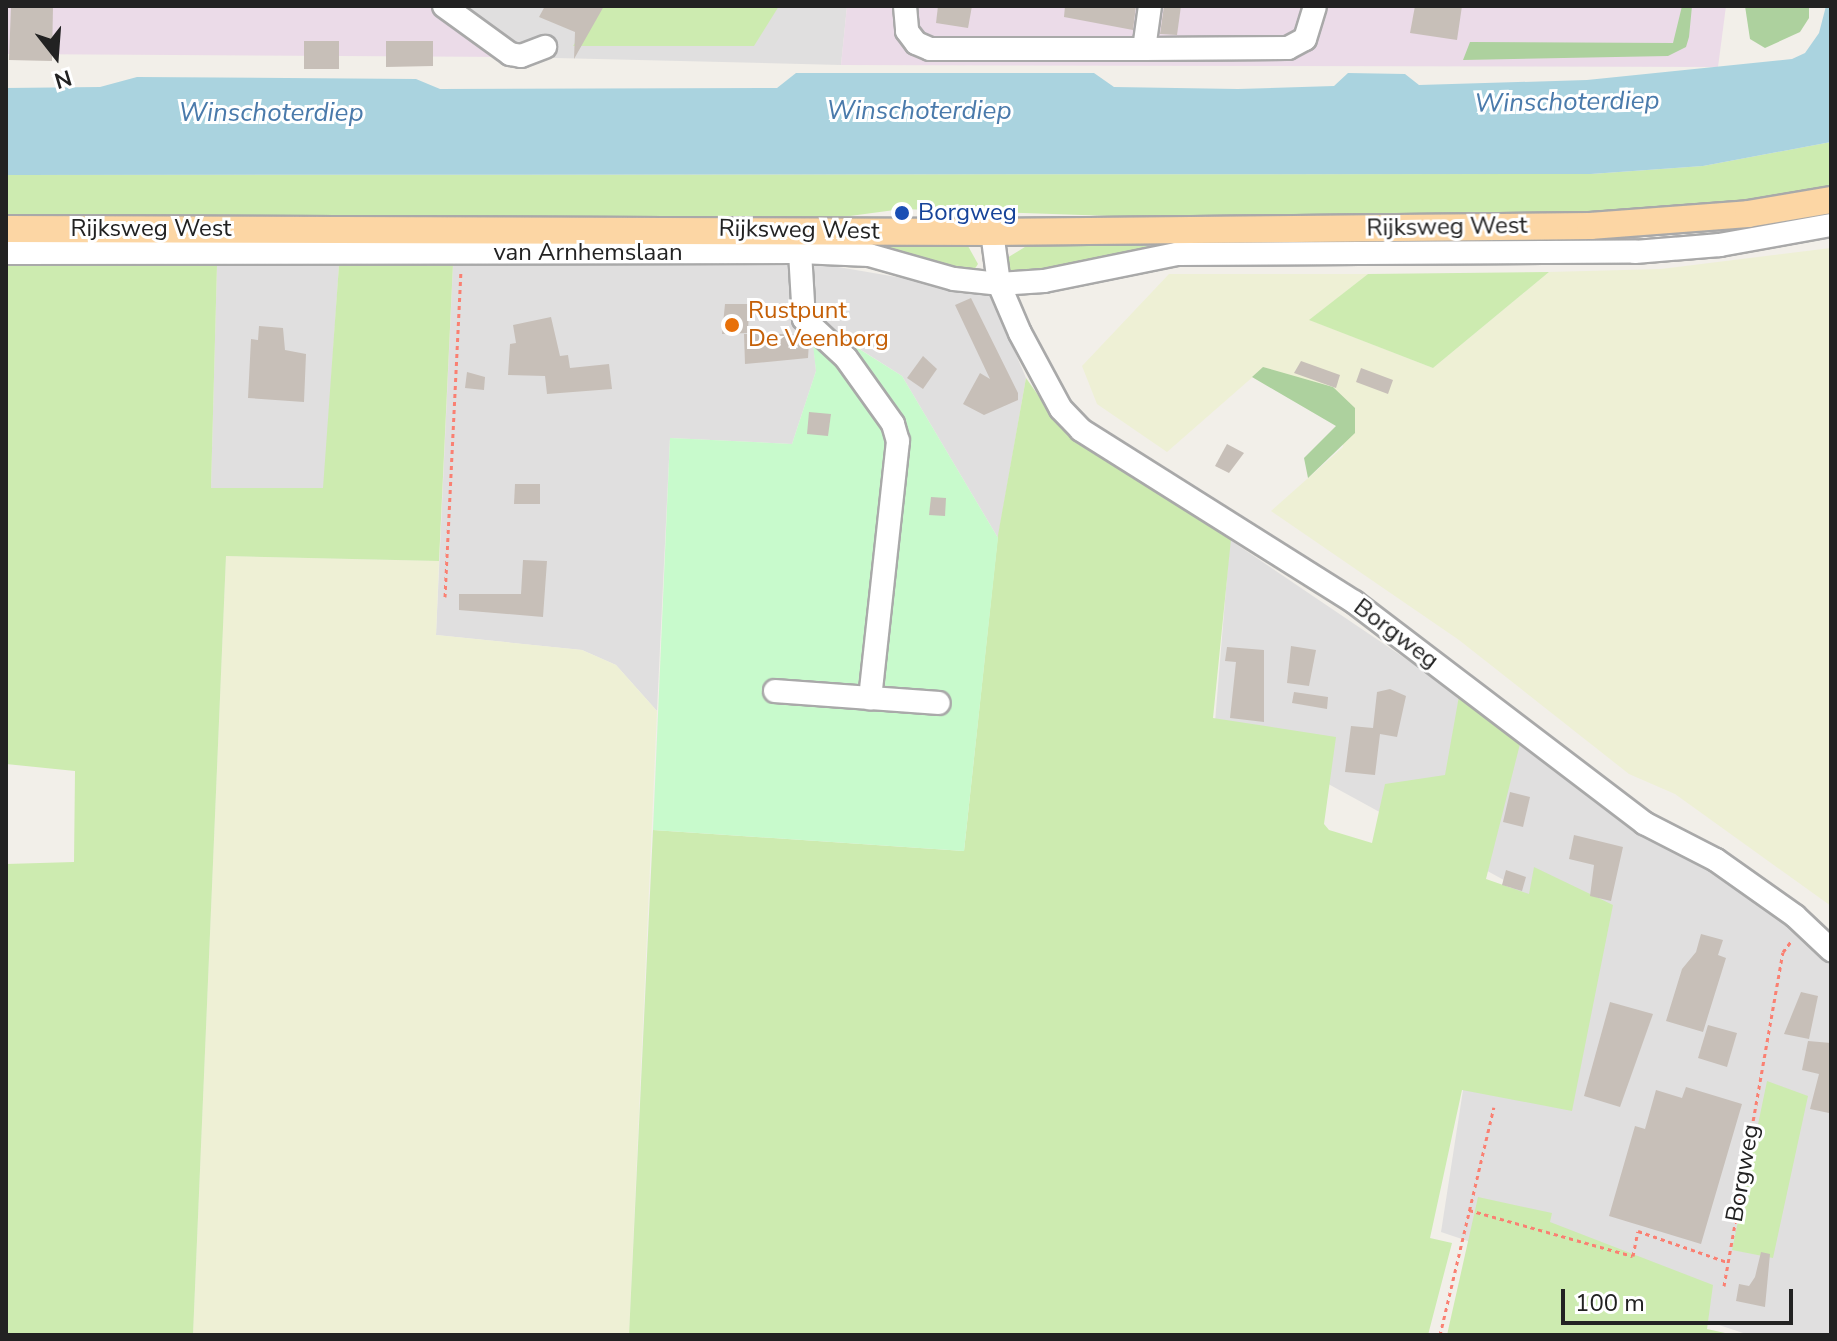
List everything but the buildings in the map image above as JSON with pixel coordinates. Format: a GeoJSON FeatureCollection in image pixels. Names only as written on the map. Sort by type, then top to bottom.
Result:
{"type":"FeatureCollection","features":[{"type":"Feature","properties":{"kind":"main road","name":"Rijksweg West"},"geometry":{"type":"LineString","coordinates":[[6,229],[992,232],[1590,226],[1735,216],[1831,200]]}},
{"type":"Feature","properties":{"kind":"street"},"geometry":{"type":"LineString","coordinates":[[444,6],[510,54],[521,56],[545,47]]}},
{"type":"Feature","properties":{"kind":"street"},"geometry":{"type":"LineString","coordinates":[[905,6],[907,31],[916,43],[930,49],[1288,48],[1305,39],[1315,6]]}},
{"type":"Feature","properties":{"kind":"street"},"geometry":{"type":"LineString","coordinates":[[1144,49],[1150,6]]}},
{"type":"Feature","properties":{"kind":"street","name":"Rijksweg West"},"geometry":{"type":"LineString","coordinates":[[999,284],[1044,281],[1177,254],[1635,252],[1720,245],[1831,225]]}},
{"type":"Feature","properties":{"kind":"street","name":"Borgweg"},"geometry":{"type":"LineString","coordinates":[[992,232],[999,284],[1052,395],[1093,439],[1328,585],[1644,823],[1716,860],[1803,924],[1831,950]]}},
{"type":"Feature","properties":{"kind":"street"},"geometry":{"type":"LineString","coordinates":[[800,252],[804,319],[846,358],[893,424],[898,441],[870,698]]}},
{"type":"Feature","properties":{"kind":"street","name":"van Arnhemslaan"},"geometry":{"type":"LineString","coordinates":[[6,253],[800,252],[869,255],[954,279],[999,284]]}},
{"type":"Feature","properties":{"kind":"street"},"geometry":{"type":"LineString","coordinates":[[775,691],[939,703]]}},
{"type":"Feature","properties":{"kind":"path","name":"van Arnhemslaan"},"geometry":{"type":"LineString","coordinates":[[445,597],[461,254]]}},
{"type":"Feature","properties":{"kind":"path","name":"Borgweg"},"geometry":{"type":"LineString","coordinates":[[1724,1286],[1783,952],[1803,924]]}},
{"type":"Feature","properties":{"kind":"path"},"geometry":{"type":"LineString","coordinates":[[1440,1335],[1494,1107]]}},
{"type":"Feature","properties":{"kind":"path"},"geometry":{"type":"LineString","coordinates":[[1469,1210],[1633,1256],[1638,1231],[1727,1262]]}},
{"type":"Feature","properties":{"kind":"shaded area"},"geometry":{"type":"Polygon","coordinates":[[[6,6],[441,6],[514,57],[6,54],[6,6]]]}},
{"type":"Feature","properties":{"kind":"shaded area"},"geometry":{"type":"Polygon","coordinates":[[[441,6],[847,6],[841,65],[514,57],[441,6]]]}},
{"type":"Feature","properties":{"kind":"shaded area"},"geometry":{"type":"Polygon","coordinates":[[[847,6],[1726,6],[1718,67],[841,65],[847,6]]]}},
{"type":"Feature","properties":{"kind":"shaded area"},"geometry":{"type":"Polygon","coordinates":[[[815,263],[990,293],[1026,378],[998,538],[902,376],[811,318],[816,371],[792,444],[670,438],[657,711],[616,665],[582,650],[436,635],[453,264],[815,263]]]}},
{"type":"Feature","properties":{"kind":"shaded area"},"geometry":{"type":"Polygon","coordinates":[[[217,265],[339,265],[324,488],[211,488],[217,265]]]}},
{"type":"Feature","properties":{"kind":"shaded area"},"geometry":{"type":"Polygon","coordinates":[[[1230,540],[1831,946],[1831,1335],[1749,1335],[1441,1232],[1463,1090],[1513,885],[1215,722],[1230,540]]]}},
{"type":"Feature","properties":{"kind":"green space"},"geometry":{"type":"Polygon","coordinates":[[[600,6],[779,6],[754,46],[573,46],[600,6]]]}},
{"type":"Feature","properties":{"kind":"green space"},"geometry":{"type":"Polygon","coordinates":[[[1682,6],[1692,6],[1689,37],[1686,47],[1668,56],[1463,60],[1470,42],[1673,43],[1682,6]]]}},
{"type":"Feature","properties":{"kind":"green space"},"geometry":{"type":"Polygon","coordinates":[[[1745,6],[1809,6],[1809,18],[1800,32],[1765,48],[1750,39],[1745,6]]]}},
{"type":"Feature","properties":{"kind":"green space"},"geometry":{"type":"Polygon","coordinates":[[[1831,142],[1831,191],[1653,214],[1169,218],[902,209],[835,218],[6,219],[6,175],[1591,174],[1703,166],[1831,142]]]}},
{"type":"Feature","properties":{"kind":"green space"},"geometry":{"type":"Polygon","coordinates":[[[851,242],[968,246],[978,264],[972,273],[851,242]]]}},
{"type":"Feature","properties":{"kind":"green space"},"geometry":{"type":"Polygon","coordinates":[[[1033,242],[1163,247],[1014,276],[1006,267],[1007,258],[1033,242]]]}},
{"type":"Feature","properties":{"kind":"green space"},"geometry":{"type":"Polygon","coordinates":[[[1831,248],[1831,906],[1675,794],[1629,774],[1459,640],[1271,511],[1343,447],[1333,387],[1263,368],[1167,452],[1097,404],[1082,366],[1169,274],[1368,274],[1310,320],[1433,368],[1549,272],[1661,269],[1831,248]]]}},
{"type":"Feature","properties":{"kind":"green space"},"geometry":{"type":"Polygon","coordinates":[[[453,264],[439,561],[226,556],[193,1335],[6,1335],[6,864],[74,862],[75,771],[6,764],[6,266],[217,265],[211,488],[323,488],[339,265],[453,264]]]}},
{"type":"Feature","properties":{"kind":"green space"},"geometry":{"type":"Polygon","coordinates":[[[1549,272],[1433,368],[1309,320],[1368,274],[1549,272]]]}},
{"type":"Feature","properties":{"kind":"green space"},"geometry":{"type":"Polygon","coordinates":[[[810,318],[902,376],[998,538],[964,851],[653,830],[670,438],[792,444],[816,371],[810,318]]]}},
{"type":"Feature","properties":{"kind":"green space"},"geometry":{"type":"Polygon","coordinates":[[[1263,367],[1333,387],[1355,408],[1355,433],[1308,478],[1304,458],[1336,426],[1252,377],[1263,367]]]}},
{"type":"Feature","properties":{"kind":"green space"},"geometry":{"type":"Polygon","coordinates":[[[1026,378],[1050,412],[1091,449],[1231,539],[1213,718],[1336,737],[1324,824],[1329,830],[1372,843],[1385,784],[1445,775],[1459,696],[1520,744],[1486,879],[1529,894],[1534,867],[1613,905],[1572,1111],[1462,1090],[1430,1238],[1452,1243],[1428,1335],[629,1335],[653,830],[964,851],[998,535],[1026,378]]]}},
{"type":"Feature","properties":{"kind":"green space"},"geometry":{"type":"Polygon","coordinates":[[[226,556],[439,561],[436,635],[582,650],[616,665],[657,711],[629,1335],[193,1335],[226,556]]]}},
{"type":"Feature","properties":{"kind":"green space"},"geometry":{"type":"Polygon","coordinates":[[[1767,1081],[1808,1096],[1773,1258],[1732,1250],[1767,1081]]]}},
{"type":"Feature","properties":{"kind":"green space"},"geometry":{"type":"Polygon","coordinates":[[[1478,1197],[1552,1213],[1550,1222],[1713,1285],[1707,1329],[1734,1335],[1447,1335],[1478,1197]]]}},
{"type":"Feature","properties":{"kind":"water","name":"Winschoterdiep"},"geometry":{"type":"Polygon","coordinates":[[[1826,6],[1831,6],[1831,142],[1703,166],[1591,174],[6,175],[6,88],[100,87],[137,77],[416,79],[440,89],[777,88],[796,73],[1094,73],[1114,87],[1238,89],[1334,86],[1348,73],[1405,74],[1419,85],[1587,80],[1792,59],[1805,53],[1819,33],[1826,6]]]}},
{"type":"Feature","properties":{"kind":"place","name":"Borgweg"},"geometry":{"type":"Point","coordinates":[902,213]}},
{"type":"Feature","properties":{"kind":"place","name":"Rustpunt De Veenborg"},"geometry":{"type":"Point","coordinates":[732,325]}}]}
